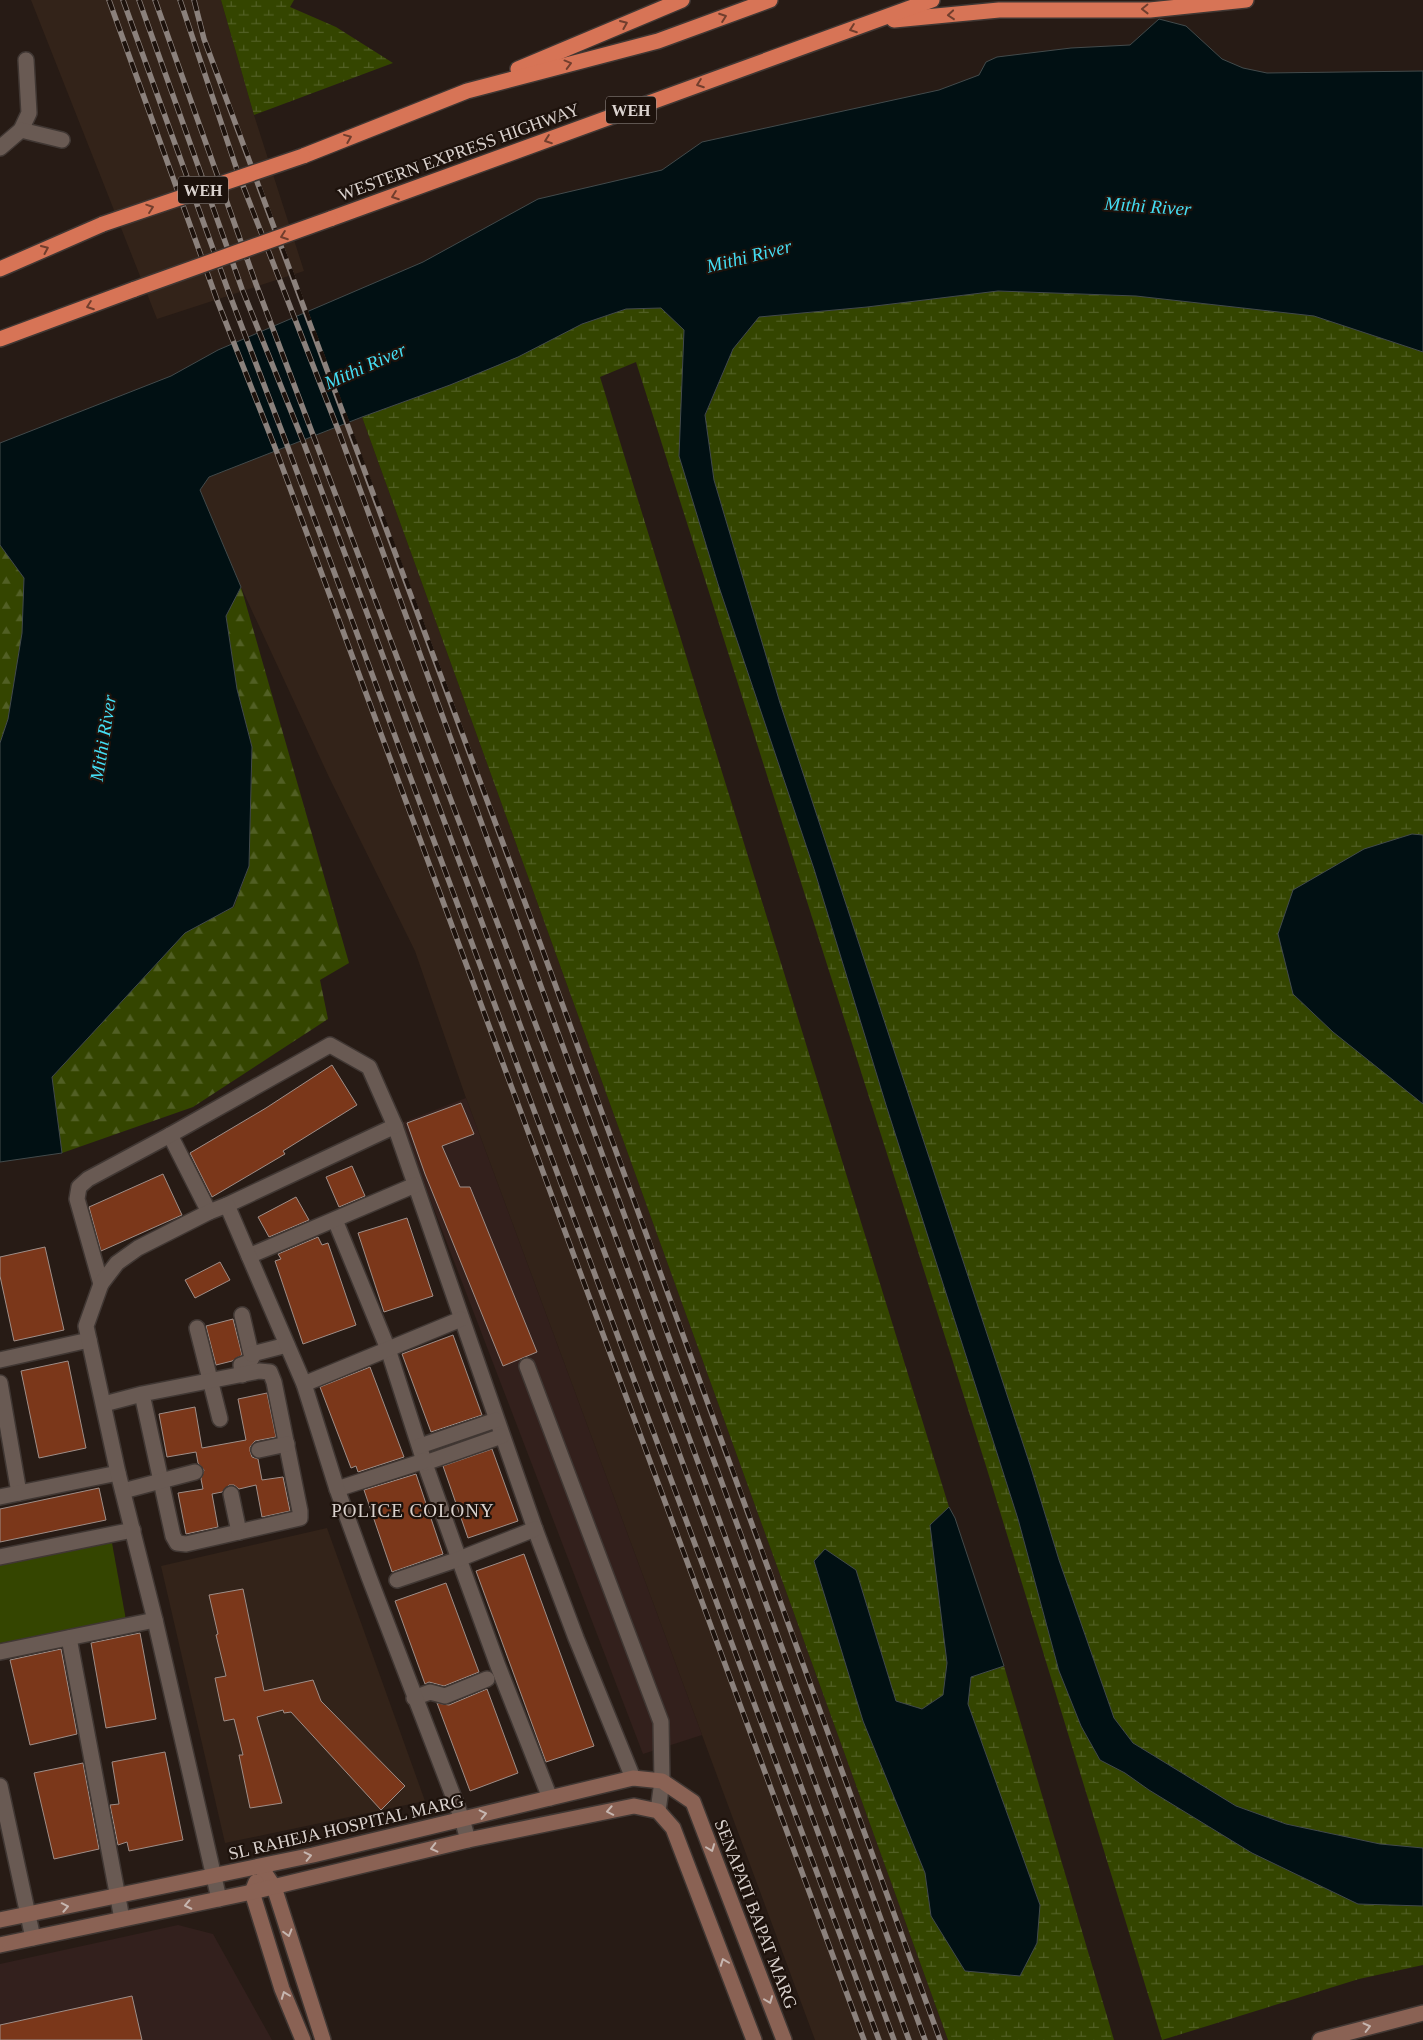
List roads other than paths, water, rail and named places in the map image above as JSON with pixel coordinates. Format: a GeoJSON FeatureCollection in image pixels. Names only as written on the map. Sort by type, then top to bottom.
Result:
{"type":"FeatureCollection","features":[{"type":"Feature","properties":{"kind":"highway"},"geometry":{"type":"LineString","coordinates":[[467,91],[682,0]]}},
{"type":"Feature","properties":{"kind":"highway","name":"WEH"},"geometry":{"type":"LineString","coordinates":[[0,269],[104,224],[303,156],[467,91],[658,41],[770,0]]}},
{"type":"Feature","properties":{"kind":"highway","name":"WESTERN EXPRESS HIGHWAY"},"geometry":{"type":"LineString","coordinates":[[0,339],[932,0]]}},
{"type":"Feature","properties":{"kind":"highway"},"geometry":{"type":"LineString","coordinates":[[873,21],[999,10],[1061,0]]}},
{"type":"Feature","properties":{"kind":"highway"},"geometry":{"type":"LineString","coordinates":[[999,10],[1150,10],[1246,0]]}},
{"type":"Feature","properties":{"kind":"main road","name":"SL RAHEJA HOSPITAL MARG"},"geometry":{"type":"LineString","coordinates":[[0,1920],[215,1877],[633,1778],[662,1781],[693,1802]]}},
{"type":"Feature","properties":{"kind":"main road","name":"SENAPATI BAPAT MARG"},"geometry":{"type":"LineString","coordinates":[[693,1802],[784,2040]]}},
{"type":"Feature","properties":{"kind":"main road"},"geometry":{"type":"LineString","coordinates":[[0,1945],[252,1892],[468,1840],[634,1806],[658,1811],[673,1828],[754,2040]]}},
{"type":"Feature","properties":{"kind":"main road"},"geometry":{"type":"LineString","coordinates":[[261,1866],[274,1887],[323,2040]]}},
{"type":"Feature","properties":{"kind":"main road"},"geometry":{"type":"LineString","coordinates":[[261,1866],[252,1892],[282,1989],[302,2040]]}},
{"type":"Feature","properties":{"kind":"main road"},"geometry":{"type":"LineString","coordinates":[[1320,2040],[1423,2013]]}},
{"type":"Feature","properties":{"kind":"street"},"geometry":{"type":"LineString","coordinates":[[0,148],[22,130],[28,113],[26,60]]}},
{"type":"Feature","properties":{"kind":"street"},"geometry":{"type":"LineString","coordinates":[[22,130],[62,140]]}},
{"type":"Feature","properties":{"kind":"street"},"geometry":{"type":"LineString","coordinates":[[101,1284],[77,1199],[79,1187],[88,1178],[170,1135],[330,1045],[370,1067],[395,1126],[535,1529],[576,1638],[633,1778]]}},
{"type":"Feature","properties":{"kind":"street"},"geometry":{"type":"LineString","coordinates":[[219,1899],[156,1620],[118,1473],[86,1326],[101,1284],[117,1263],[138,1248],[209,1212],[227,1206],[395,1126]]}},
{"type":"Feature","properties":{"kind":"street"},"geometry":{"type":"LineString","coordinates":[[170,1135],[209,1212]]}},
{"type":"Feature","properties":{"kind":"street"},"geometry":{"type":"LineString","coordinates":[[249,1256],[415,1185]]}},
{"type":"Feature","properties":{"kind":"street"},"geometry":{"type":"LineString","coordinates":[[227,1206],[304,1384],[337,1489],[414,1698],[462,1819],[468,1840]]}},
{"type":"Feature","properties":{"kind":"street"},"geometry":{"type":"LineString","coordinates":[[335,1220],[388,1349],[424,1462],[498,1666],[550,1798]]}},
{"type":"Feature","properties":{"kind":"street"},"geometry":{"type":"LineString","coordinates":[[242,1315],[252,1354],[251,1361],[241,1365],[242,1375]]}},
{"type":"Feature","properties":{"kind":"street"},"geometry":{"type":"LineString","coordinates":[[304,1384],[461,1318]]}},
{"type":"Feature","properties":{"kind":"street"},"geometry":{"type":"LineString","coordinates":[[197,1328],[212,1381],[220,1419]]}},
{"type":"Feature","properties":{"kind":"street"},"geometry":{"type":"LineString","coordinates":[[0,1360],[89,1340]]}},
{"type":"Feature","properties":{"kind":"street"},"geometry":{"type":"LineString","coordinates":[[252,1354],[287,1345]]}},
{"type":"Feature","properties":{"kind":"street"},"geometry":{"type":"LineString","coordinates":[[527,1366],[661,1722],[662,1781],[658,1811]]}},
{"type":"Feature","properties":{"kind":"street"},"geometry":{"type":"LineString","coordinates":[[104,1404],[142,1394],[259,1371],[270,1372],[274,1382],[287,1444],[300,1518],[182,1544],[177,1543],[173,1536],[142,1394]]}},
{"type":"Feature","properties":{"kind":"street"},"geometry":{"type":"LineString","coordinates":[[1,1391],[19,1494]]}},
{"type":"Feature","properties":{"kind":"street"},"geometry":{"type":"LineString","coordinates":[[420,1446],[496,1420]]}},
{"type":"Feature","properties":{"kind":"street"},"geometry":{"type":"LineString","coordinates":[[337,1489],[502,1436]]}},
{"type":"Feature","properties":{"kind":"street"},"geometry":{"type":"LineString","coordinates":[[259,1450],[287,1444]]}},
{"type":"Feature","properties":{"kind":"street"},"geometry":{"type":"LineString","coordinates":[[123,1491],[195,1472]]}},
{"type":"Feature","properties":{"kind":"street"},"geometry":{"type":"LineString","coordinates":[[0,1498],[118,1473]]}},
{"type":"Feature","properties":{"kind":"street"},"geometry":{"type":"LineString","coordinates":[[231,1494],[239,1532]]}},
{"type":"Feature","properties":{"kind":"street"},"geometry":{"type":"LineString","coordinates":[[397,1580],[459,1559],[535,1529]]}},
{"type":"Feature","properties":{"kind":"street"},"geometry":{"type":"LineString","coordinates":[[0,1557],[133,1530]]}},
{"type":"Feature","properties":{"kind":"street"},"geometry":{"type":"LineString","coordinates":[[0,1652],[156,1620]]}},
{"type":"Feature","properties":{"kind":"street"},"geometry":{"type":"LineString","coordinates":[[69,1638],[120,1896],[122,1919]]}},
{"type":"Feature","properties":{"kind":"street"},"geometry":{"type":"LineString","coordinates":[[414,1698],[430,1692],[445,1696],[487,1679]]}},
{"type":"Feature","properties":{"kind":"street"},"geometry":{"type":"LineString","coordinates":[[0,1786],[33,1938]]}},
{"type":"Feature","properties":{"kind":"water","name":"Mithi River"},"geometry":{"type":"Polygon","coordinates":[[[1159,19],[1186,26],[1222,59],[1243,68],[1267,73],[1423,71],[1423,352],[1314,316],[1136,296],[998,291],[867,307],[759,317],[733,349],[705,415],[714,480],[780,703],[1031,1468],[1059,1560],[1114,1718],[1133,1743],[1236,1806],[1286,1824],[1380,1844],[1423,1848],[1423,1906],[1358,1904],[1252,1853],[1149,1790],[1125,1773],[1100,1760],[1081,1726],[1059,1671],[1018,1519],[886,1105],[814,869],[718,584],[679,456],[684,330],[661,308],[626,309],[582,324],[518,357],[450,385],[209,477],[200,490],[241,587],[226,616],[237,689],[252,747],[249,866],[233,907],[185,933],[52,1077],[62,1153],[0,1162],[0,743],[8,719],[22,633],[24,578],[0,545],[0,443],[171,376],[218,350],[423,262],[538,199],[662,170],[702,142],[939,90],[979,75],[986,62],[997,57],[1071,48],[1130,45],[1159,19]]]}},
{"type":"Feature","properties":{"kind":"water"},"geometry":{"type":"Polygon","coordinates":[[[1412,834],[1423,835],[1423,1104],[1333,1032],[1293,994],[1278,934],[1293,890],[1364,849],[1412,834]]]}},
{"type":"Feature","properties":{"kind":"water"},"geometry":{"type":"Polygon","coordinates":[[[949,1507],[955,1518],[1004,1666],[971,1677],[968,1704],[1040,1905],[1037,1943],[1020,1976],[965,1971],[931,1916],[925,1873],[863,1721],[814,1561],[825,1549],[856,1570],[896,1701],[922,1709],[943,1695],[947,1663],[930,1525],[949,1507]]]}},
{"type":"Feature","properties":{"kind":"railway"},"geometry":{"type":"LineString","coordinates":[[109,0],[217,300],[276,450],[864,2040]]}},
{"type":"Feature","properties":{"kind":"railway"},"geometry":{"type":"LineString","coordinates":[[123,0],[229,293],[879,2040]]}},
{"type":"Feature","properties":{"kind":"railway"},"geometry":{"type":"LineString","coordinates":[[139,0],[242,289],[303,441],[672,1434],[894,2040]]}},
{"type":"Feature","properties":{"kind":"railway"},"geometry":{"type":"LineString","coordinates":[[155,0],[256,284],[611,1224],[909,2040]]}},
{"type":"Feature","properties":{"kind":"railway"},"geometry":{"type":"LineString","coordinates":[[180,0],[238,173],[339,432],[925,2040]]}},
{"type":"Feature","properties":{"kind":"railway"},"geometry":{"type":"LineString","coordinates":[[194,0],[204,39],[483,788],[940,2040]]}},
{"type":"Feature","properties":{"kind":"district","name":"POLICE COLONY"},"geometry":{"type":"Point","coordinates":[413,1510]}}]}
